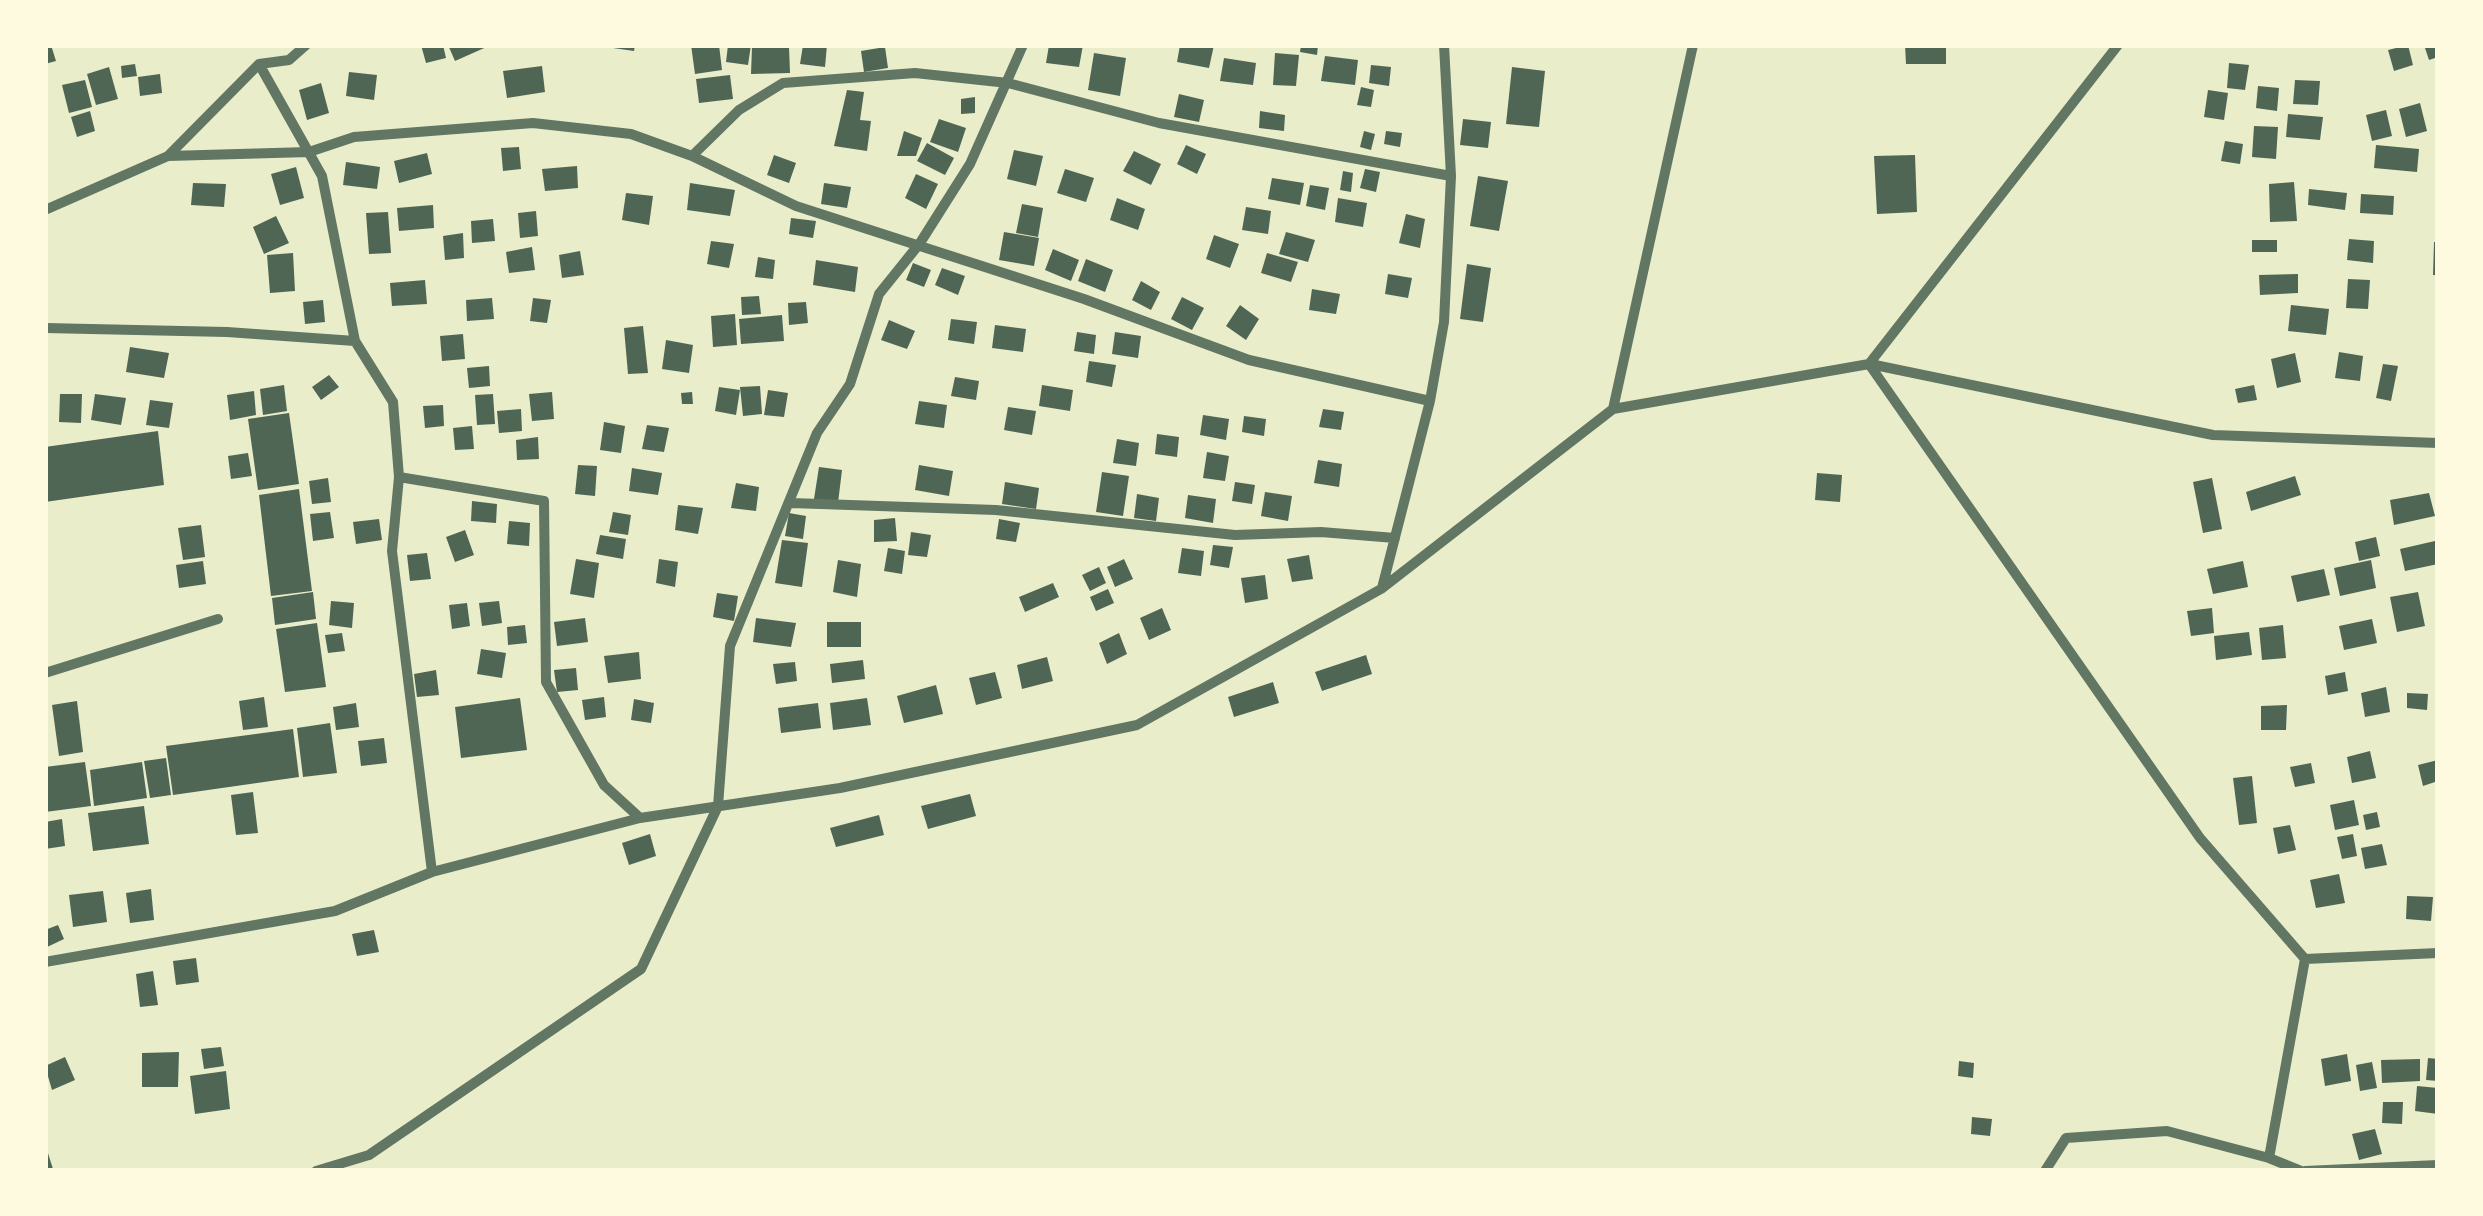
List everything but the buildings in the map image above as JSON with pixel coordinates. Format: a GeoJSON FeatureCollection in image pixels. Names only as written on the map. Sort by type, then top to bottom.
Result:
{"type":"FeatureCollection","features":[{"type":"Feature","properties":{"kind":"street"},"geometry":{"type":"LineString","coordinates":[[45,210],[168,156],[260,64],[288,60],[306,45]]}},
{"type":"Feature","properties":{"kind":"street"},"geometry":{"type":"LineString","coordinates":[[316,1171],[369,1155],[641,970],[718,806],[730,646],[817,432],[850,384],[878,294],[920,243],[970,164],[1023,45]]}},
{"type":"Feature","properties":{"kind":"street"},"geometry":{"type":"LineString","coordinates":[[1382,590],[1430,401],[1444,322],[1451,176],[1444,45]]}},
{"type":"Feature","properties":{"kind":"street"},"geometry":{"type":"LineString","coordinates":[[1613,409],[1694,45]]}},
{"type":"Feature","properties":{"kind":"street"},"geometry":{"type":"LineString","coordinates":[[1869,364],[2118,45]]}},
{"type":"Feature","properties":{"kind":"street"},"geometry":{"type":"LineString","coordinates":[[260,64],[322,176],[355,341],[393,402],[399,477],[392,551],[432,872]]}},
{"type":"Feature","properties":{"kind":"street"},"geometry":{"type":"LineString","coordinates":[[692,156],[739,110],[783,83],[915,73],[1008,82],[1159,123],[1451,176]]}},
{"type":"Feature","properties":{"kind":"street"},"geometry":{"type":"LineString","coordinates":[[168,156],[309,152],[354,137],[534,124],[631,134],[692,156],[796,206],[920,243],[1249,360],[1430,401]]}},
{"type":"Feature","properties":{"kind":"street"},"geometry":{"type":"LineString","coordinates":[[45,328],[227,332],[355,341]]}},
{"type":"Feature","properties":{"kind":"street"},"geometry":{"type":"LineString","coordinates":[[1869,364],[2200,838],[2306,959]]}},
{"type":"Feature","properties":{"kind":"street"},"geometry":{"type":"LineString","coordinates":[[45,962],[335,911],[432,872],[640,818],[840,788],[1137,725],[1382,590],[1613,409],[1869,364],[2213,435],[2438,443]]}},
{"type":"Feature","properties":{"kind":"street"},"geometry":{"type":"LineString","coordinates":[[399,477],[544,501],[546,682],[604,785],[640,818]]}},
{"type":"Feature","properties":{"kind":"street"},"geometry":{"type":"LineString","coordinates":[[791,503],[996,510],[1235,536],[1320,532],[1395,538]]}},
{"type":"Feature","properties":{"kind":"street"},"geometry":{"type":"LineString","coordinates":[[45,672],[218,619]]}},
{"type":"Feature","properties":{"kind":"street"},"geometry":{"type":"LineString","coordinates":[[2306,959],[2438,953]]}},
{"type":"Feature","properties":{"kind":"street"},"geometry":{"type":"LineString","coordinates":[[2270,1158],[2306,959]]}},
{"type":"Feature","properties":{"kind":"street"},"geometry":{"type":"LineString","coordinates":[[2046,1171],[2066,1138],[2167,1131],[2270,1158],[2303,1171],[2438,1165]]}}]}
